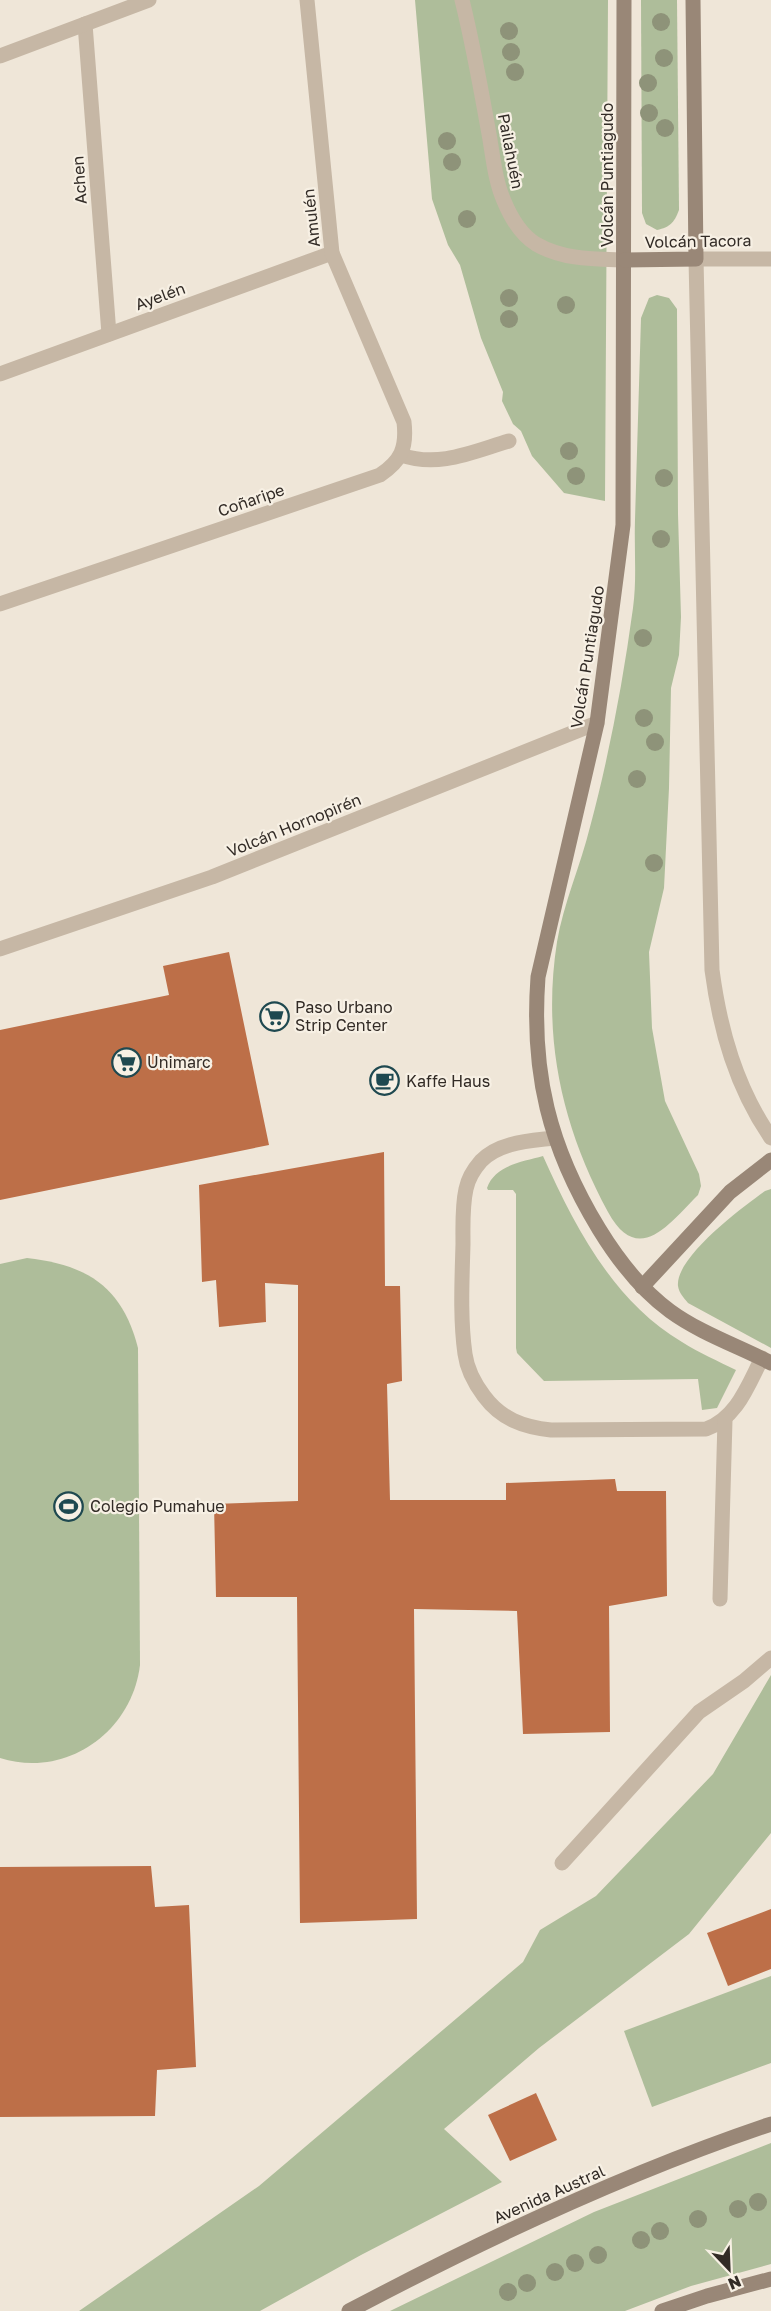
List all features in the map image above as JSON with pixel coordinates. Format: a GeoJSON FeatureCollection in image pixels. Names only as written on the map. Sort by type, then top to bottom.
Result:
{"type":"FeatureCollection","features":[{"type":"Feature","properties":{"kind":"main road","name":"Volcán Puntiagudo"},"geometry":{"type":"LineString","coordinates":[[624,0],[623,525],[597,723],[538,977],[536,1011],[538,1060],[554,1138],[570,1176],[592,1217],[628,1272],[672,1312],[767,1360]]}},
{"type":"Feature","properties":{"kind":"main road"},"geometry":{"type":"LineString","coordinates":[[693,0],[696,259]]}},
{"type":"Feature","properties":{"kind":"main road","name":"Volcán Tacora"},"geometry":{"type":"LineString","coordinates":[[625,260],[696,259]]}},
{"type":"Feature","properties":{"kind":"main road"},"geometry":{"type":"LineString","coordinates":[[642,1287],[730,1192],[771,1160]]}},
{"type":"Feature","properties":{"kind":"main road","name":"Avenida Austral"},"geometry":{"type":"LineString","coordinates":[[349,2311],[496,2237],[590,2194],[771,2124]]}},
{"type":"Feature","properties":{"kind":"main road"},"geometry":{"type":"LineString","coordinates":[[662,2311],[771,2279]]}},
{"type":"Feature","properties":{"kind":"street"},"geometry":{"type":"LineString","coordinates":[[0,56],[149,0]]}},
{"type":"Feature","properties":{"kind":"street","name":"Amulén"},"geometry":{"type":"LineString","coordinates":[[307,0],[332,253],[404,422],[406,439],[401,454]]}},
{"type":"Feature","properties":{"kind":"street","name":"Pailahuén"},"geometry":{"type":"LineString","coordinates":[[462,0],[471,34],[496,174],[502,199],[514,222],[524,235],[557,254],[586,259],[625,260]]}},
{"type":"Feature","properties":{"kind":"street","name":"Achen"},"geometry":{"type":"LineString","coordinates":[[85,24],[109,334]]}},
{"type":"Feature","properties":{"kind":"street","name":"Ayelén"},"geometry":{"type":"LineString","coordinates":[[0,374],[332,253]]}},
{"type":"Feature","properties":{"kind":"street"},"geometry":{"type":"LineString","coordinates":[[696,259],[712,970],[724,1037],[735,1070],[748,1099],[771,1138]]}},
{"type":"Feature","properties":{"kind":"street","name":"Volcán Tacora"},"geometry":{"type":"LineString","coordinates":[[696,259],[771,259]]}},
{"type":"Feature","properties":{"kind":"street"},"geometry":{"type":"LineString","coordinates":[[401,454],[417,460],[436,461],[509,441]]}},
{"type":"Feature","properties":{"kind":"street","name":"Coñaripe"},"geometry":{"type":"LineString","coordinates":[[0,604],[380,475],[393,466],[401,454]]}},
{"type":"Feature","properties":{"kind":"street","name":"Volcán Hornopirén"},"geometry":{"type":"LineString","coordinates":[[0,949],[212,877],[597,723]]}},
{"type":"Feature","properties":{"kind":"street"},"geometry":{"type":"LineString","coordinates":[[554,1138],[500,1148],[482,1160],[471,1174],[466,1187],[462,1277],[465,1355],[472,1376],[483,1395],[503,1415],[518,1424],[532,1428],[551,1430],[706,1429],[724,1420],[738,1404],[767,1360]]}},
{"type":"Feature","properties":{"kind":"street"},"geometry":{"type":"LineString","coordinates":[[720,1599],[724,1420]]}},
{"type":"Feature","properties":{"kind":"street"},"geometry":{"type":"LineString","coordinates":[[562,1863],[699,1712],[744,1681],[771,1658]]}},
{"type":"Feature","properties":{"kind":"green space"},"geometry":{"type":"Polygon","coordinates":[[[415,0],[608,0],[605,501],[564,493],[532,456],[521,431],[513,424],[502,401],[503,392],[481,338],[460,265],[448,245],[432,199],[415,0]]]}},
{"type":"Feature","properties":{"kind":"green space"},"geometry":{"type":"Polygon","coordinates":[[[641,0],[677,0],[679,210],[671,224],[657,230],[646,224],[642,213],[641,0]]]}},
{"type":"Feature","properties":{"kind":"green space"},"geometry":{"type":"Polygon","coordinates":[[[657,295],[669,298],[677,309],[681,617],[679,655],[671,688],[664,888],[649,952],[652,1028],[665,1101],[699,1174],[701,1186],[698,1195],[665,1228],[642,1238],[631,1237],[619,1228],[592,1180],[568,1115],[554,1047],[552,1013],[557,942],[603,773],[629,636],[635,586],[641,318],[649,298],[657,295]]]}},
{"type":"Feature","properties":{"kind":"green space"},"geometry":{"type":"Polygon","coordinates":[[[543,1156],[583,1235],[616,1284],[658,1325],[682,1342],[736,1370],[717,1408],[702,1410],[698,1379],[544,1381],[517,1353],[516,1194],[513,1190],[488,1190],[487,1188],[496,1174],[503,1169],[543,1156]]]}},
{"type":"Feature","properties":{"kind":"green space"},"geometry":{"type":"Polygon","coordinates":[[[771,1189],[771,1348],[688,1303],[678,1286],[680,1274],[687,1261],[712,1233],[742,1208],[771,1189]]]}},
{"type":"Feature","properties":{"kind":"green space","name":"Colegio Pumahue"},"geometry":{"type":"Polygon","coordinates":[[[27,1258],[67,1266],[99,1282],[112,1294],[122,1309],[138,1348],[140,1665],[134,1689],[124,1711],[110,1729],[92,1744],[71,1755],[49,1762],[25,1763],[0,1758],[0,1264],[27,1258]]]}},
{"type":"Feature","properties":{"kind":"green space"},"geometry":{"type":"Polygon","coordinates":[[[771,1675],[771,1833],[689,1934],[539,2048],[444,2129],[502,2182],[361,2255],[260,2311],[79,2311],[259,2186],[523,1962],[540,1930],[596,1896],[713,1774],[771,1675]]]}},
{"type":"Feature","properties":{"kind":"green space"},"geometry":{"type":"Polygon","coordinates":[[[771,1976],[771,2063],[652,2107],[624,2031],[771,1976]]]}},
{"type":"Feature","properties":{"kind":"green space"},"geometry":{"type":"Polygon","coordinates":[[[771,2143],[771,2264],[691,2286],[625,2311],[390,2311],[594,2212],[771,2143]]]}},
{"type":"Feature","properties":{"kind":"building","name":"Unimarc"},"geometry":{"type":"Polygon","coordinates":[[[229,952],[269,1145],[0,1200],[0,1030],[169,995],[163,966],[229,952]]]}},
{"type":"Feature","properties":{"kind":"building"},"geometry":{"type":"Polygon","coordinates":[[[384,1152],[385,1286],[400,1286],[402,1381],[387,1384],[390,1500],[506,1500],[506,1483],[615,1479],[617,1491],[666,1491],[667,1596],[609,1606],[610,1732],[523,1734],[517,1611],[414,1609],[417,1919],[300,1923],[297,1597],[216,1597],[214,1504],[298,1501],[298,1285],[265,1283],[266,1322],[219,1327],[216,1280],[202,1282],[199,1185],[384,1152]]]}},
{"type":"Feature","properties":{"kind":"building"},"geometry":{"type":"Polygon","coordinates":[[[151,1866],[155,1907],[189,1905],[196,2067],[157,2070],[155,2116],[0,2117],[0,1867],[151,1866]]]}},
{"type":"Feature","properties":{"kind":"building"},"geometry":{"type":"Polygon","coordinates":[[[771,1909],[771,1969],[728,1986],[707,1933],[771,1909]]]}},
{"type":"Feature","properties":{"kind":"building"},"geometry":{"type":"Polygon","coordinates":[[[536,2093],[557,2140],[510,2161],[488,2115],[536,2093]]]}},
{"type":"Feature","properties":{"kind":"place","name":"Paso Urbano Strip Center"},"geometry":{"type":"Point","coordinates":[274,1016]}},
{"type":"Feature","properties":{"kind":"place","name":"Unimarc"},"geometry":{"type":"Point","coordinates":[126,1062]}},
{"type":"Feature","properties":{"kind":"place","name":"Kaffe Haus"},"geometry":{"type":"Point","coordinates":[385,1081]}},
{"type":"Feature","properties":{"kind":"place","name":"Colegio Pumahue"},"geometry":{"type":"Point","coordinates":[69,1506]}}]}
